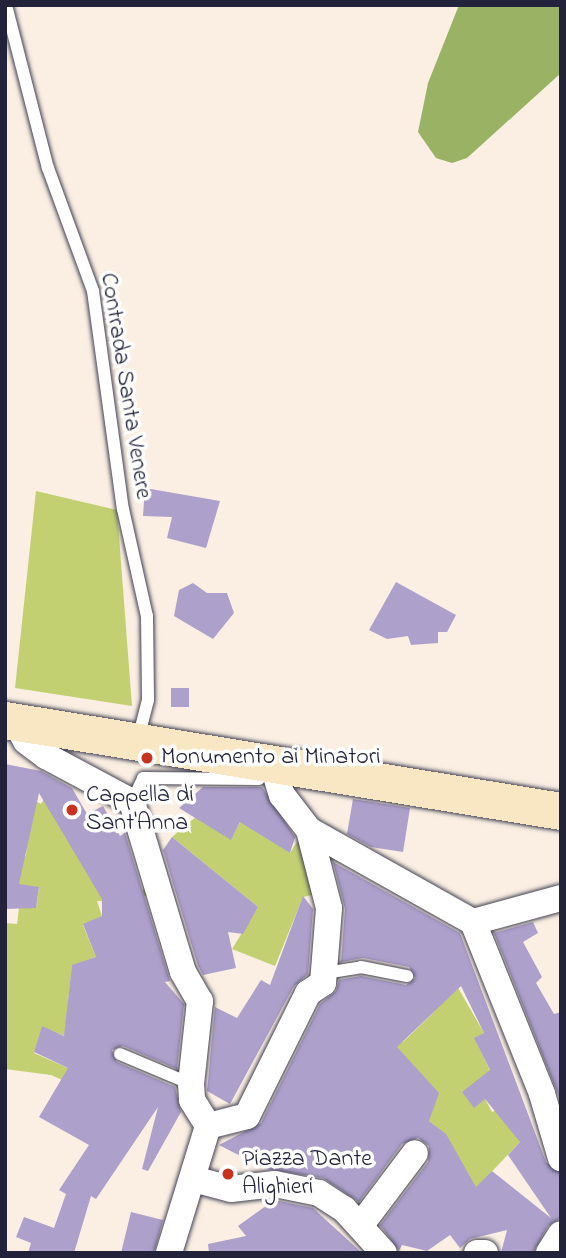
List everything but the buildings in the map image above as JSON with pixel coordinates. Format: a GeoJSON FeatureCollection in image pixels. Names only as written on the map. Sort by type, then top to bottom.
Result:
{"type":"FeatureCollection","features":[{"type":"Feature","properties":{"kind":"street"},"geometry":{"type":"LineString","coordinates":[[9,720],[138,740],[275,772],[561,811]]}},
{"type":"Feature","properties":{"kind":"street"},"geometry":{"type":"LineString","coordinates":[[9,720],[26,741],[46,756],[132,802],[183,972],[200,1001],[191,1092],[208,1126],[191,1168],[197,1180],[169,1253]]}},
{"type":"Feature","properties":{"kind":"street"},"geometry":{"type":"LineString","coordinates":[[208,1126],[247,1116],[308,993],[324,978],[329,908],[309,830],[275,772]]}},
{"type":"Feature","properties":{"kind":"street"},"geometry":{"type":"LineString","coordinates":[[309,830],[473,922],[542,1094],[561,1158]]}},
{"type":"Feature","properties":{"kind":"street"},"geometry":{"type":"LineString","coordinates":[[473,922],[561,898]]}},
{"type":"Feature","properties":{"kind":"street"},"geometry":{"type":"LineString","coordinates":[[360,1226],[415,1153]]}},
{"type":"Feature","properties":{"kind":"street"},"geometry":{"type":"LineString","coordinates":[[197,1180],[231,1189],[292,1185],[319,1194],[360,1226],[384,1253]]}},
{"type":"Feature","properties":{"kind":"street"},"geometry":{"type":"LineString","coordinates":[[549,1253],[561,1234]]}},
{"type":"Feature","properties":{"kind":"street"},"geometry":{"type":"LineString","coordinates":[[477,1253],[485,1253]]}},
{"type":"Feature","properties":{"kind":"lane","name":"Contrada Santa Venere"},"geometry":{"type":"LineString","coordinates":[[6,5],[48,167],[93,291],[123,509],[147,616],[148,700],[138,740]]}},
{"type":"Feature","properties":{"kind":"lane"},"geometry":{"type":"LineString","coordinates":[[132,802],[144,778],[275,772]]}},
{"type":"Feature","properties":{"kind":"lane"},"geometry":{"type":"LineString","coordinates":[[324,978],[361,967],[407,976]]}},
{"type":"Feature","properties":{"kind":"lane"},"geometry":{"type":"LineString","coordinates":[[120,1054],[191,1092]]}},
{"type":"Feature","properties":{"kind":"green space"},"geometry":{"type":"Polygon","coordinates":[[[459,5],[561,5],[561,73],[467,158],[452,163],[436,158],[418,132],[428,83],[459,5]]]}},
{"type":"Feature","properties":{"kind":"green space"},"geometry":{"type":"Polygon","coordinates":[[[36,491],[117,510],[132,706],[15,688],[36,491]]]}},
{"type":"Feature","properties":{"kind":"green space"},"geometry":{"type":"Polygon","coordinates":[[[46,796],[140,892],[148,885],[150,894],[129,903],[97,901],[102,916],[83,925],[96,957],[72,966],[68,1001],[100,1015],[65,1036],[42,1027],[34,1053],[70,1069],[83,1089],[51,1075],[5,1069],[5,923],[17,924],[19,908],[36,908],[39,888],[9,883],[26,855],[32,799],[41,804],[46,796]]]}},
{"type":"Feature","properties":{"kind":"green space"},"geometry":{"type":"Polygon","coordinates":[[[216,800],[231,839],[242,819],[290,853],[300,837],[312,895],[303,897],[275,966],[232,949],[258,907],[172,837],[216,800]]]}},
{"type":"Feature","properties":{"kind":"green space"},"geometry":{"type":"Polygon","coordinates":[[[453,979],[484,1033],[475,1039],[491,1073],[462,1092],[485,1099],[492,1112],[509,1105],[520,1142],[476,1188],[445,1134],[429,1121],[427,1081],[399,1050],[384,1062],[386,1023],[403,1042],[434,1012],[427,1003],[453,979]]]}},
{"type":"Feature","properties":{"kind":"place","name":"Monumento ai Minatori"},"geometry":{"type":"Point","coordinates":[147,758]}},
{"type":"Feature","properties":{"kind":"place","name":"Cappella di Sant'Anna"},"geometry":{"type":"Point","coordinates":[72,810]}},
{"type":"Feature","properties":{"kind":"place","name":"Piazza Dante Alighieri"},"geometry":{"type":"Point","coordinates":[228,1174]}}]}
